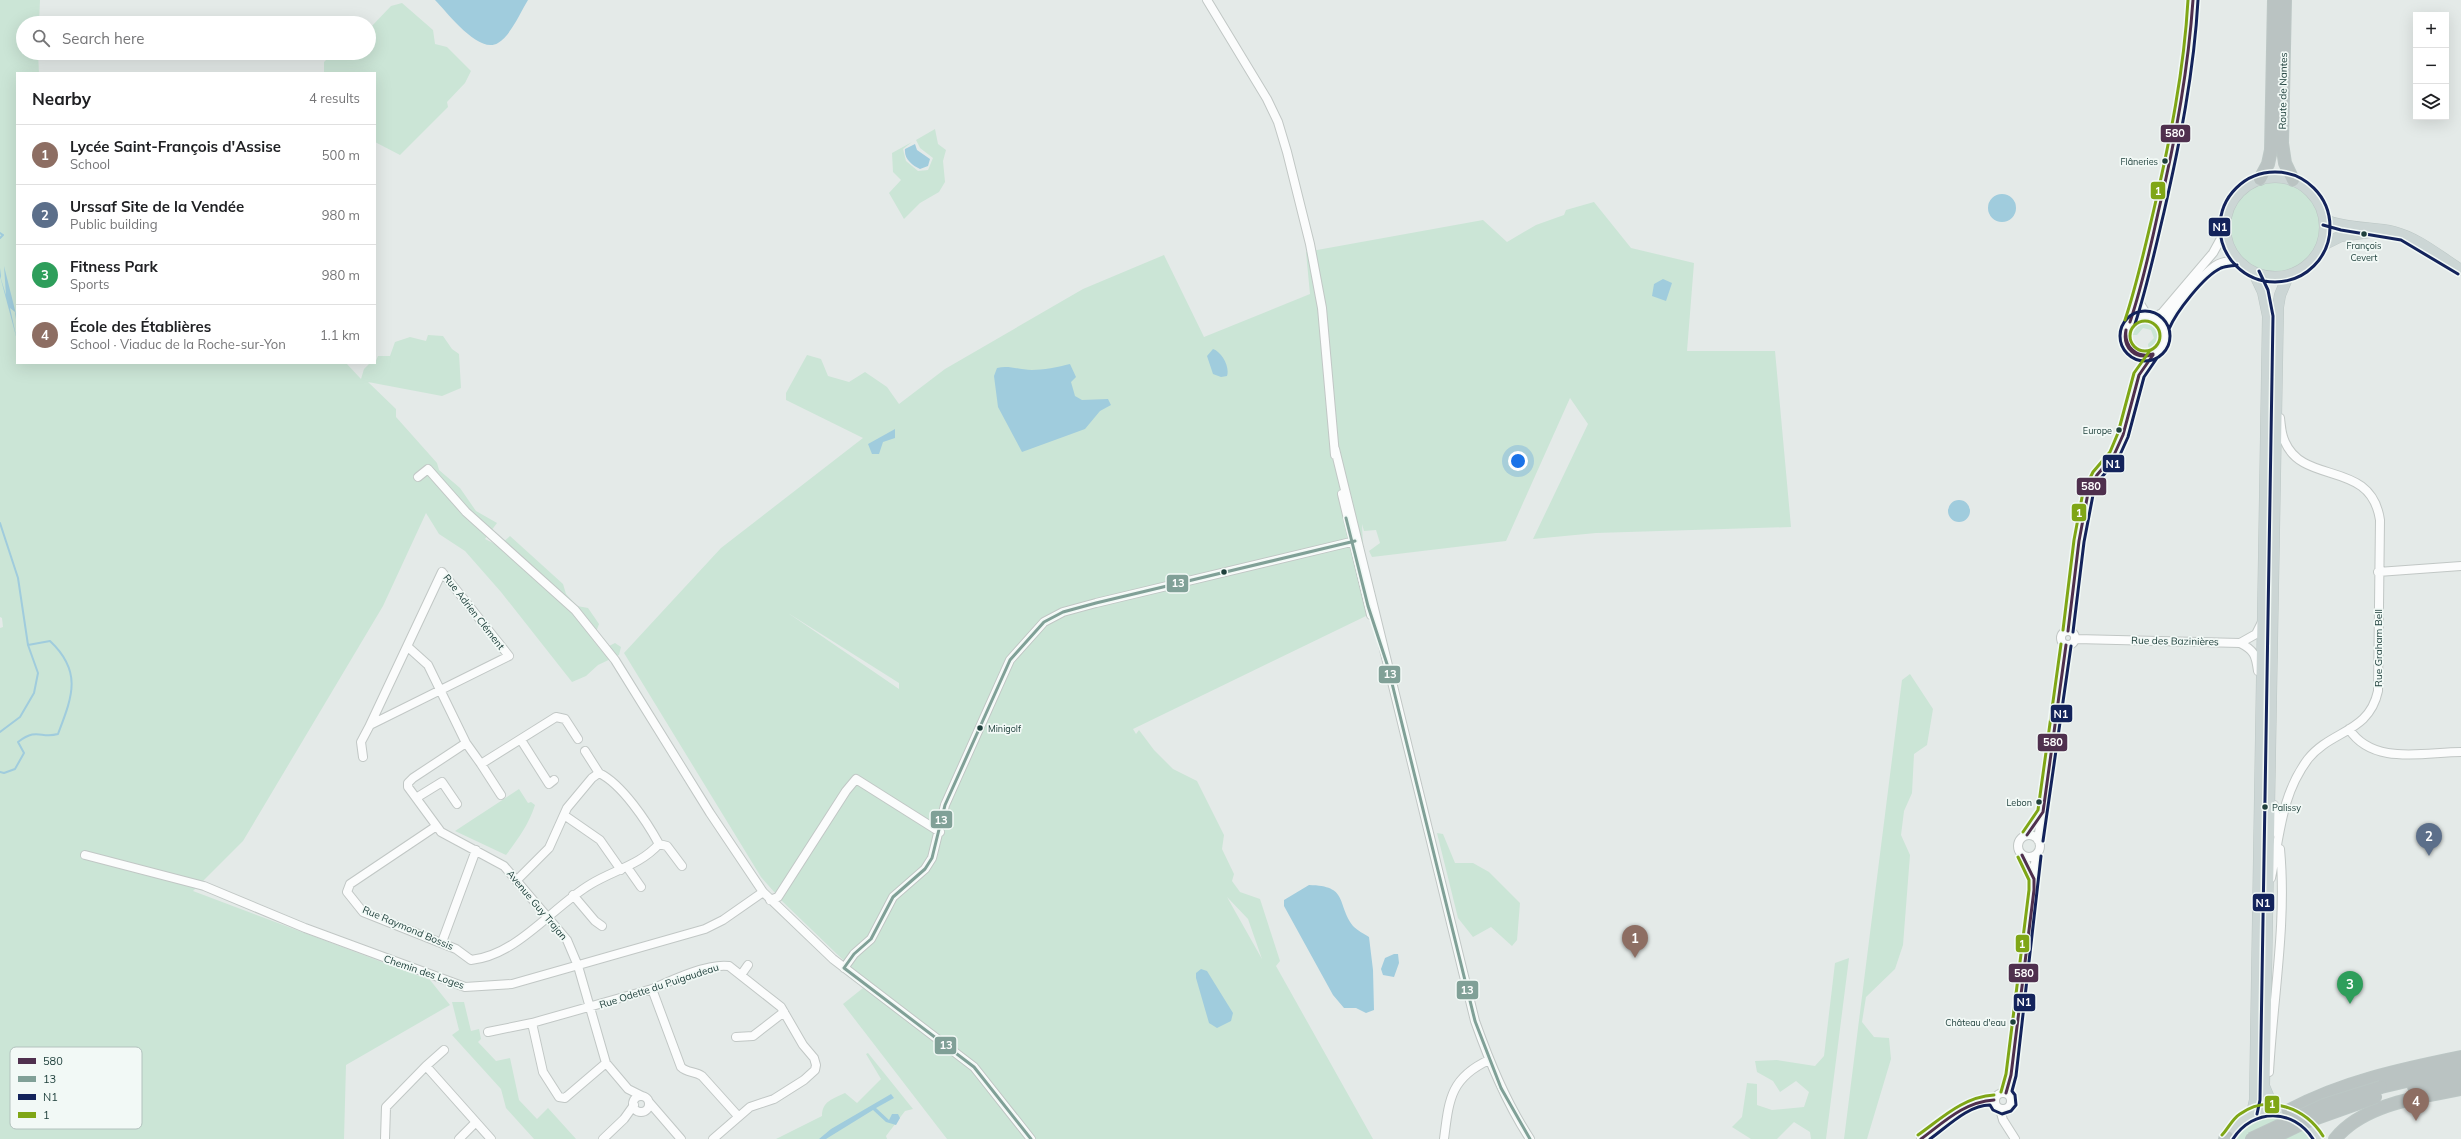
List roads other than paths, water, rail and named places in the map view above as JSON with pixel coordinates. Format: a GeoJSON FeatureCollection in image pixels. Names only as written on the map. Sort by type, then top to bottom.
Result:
{"type":"FeatureCollection","features":[{"type":"Feature","properties":{"kind":"highway","name":"Route de Nantes"},"geometry":{"type":"LineString","coordinates":[[2260,179],[2268,164],[2271,150],[2274,0]]}},
{"type":"Feature","properties":{"kind":"highway","name":"Route de Nantes"},"geometry":{"type":"LineString","coordinates":[[2285,0],[2282,143],[2285,163],[2293,180]]}},
{"type":"Feature","properties":{"kind":"highway"},"geometry":{"type":"LineString","coordinates":[[2283,1110],[2358,1082],[2461,1057]]}},
{"type":"Feature","properties":{"kind":"highway"},"geometry":{"type":"LineString","coordinates":[[2252,1139],[2324,1105],[2382,1091],[2461,1068]]}},
{"type":"Feature","properties":{"kind":"highway"},"geometry":{"type":"LineString","coordinates":[[2270,1139],[2303,1123],[2382,1091],[2461,1078]]}},
{"type":"Feature","properties":{"kind":"highway"},"geometry":{"type":"LineString","coordinates":[[2336,1138],[2356,1121],[2397,1103],[2461,1089]]}},
{"type":"Feature","properties":{"kind":"main road"},"geometry":{"type":"LineString","coordinates":[[2277,177],[2293,180],[2315,196],[2322,207],[2325,220],[2323,245],[2315,259],[2303,270],[2288,276],[2270,278],[2254,273],[2236,260],[2228,248],[2224,233],[2225,219],[2233,200],[2247,185],[2260,179],[2277,177]]}},
{"type":"Feature","properties":{"kind":"main road"},"geometry":{"type":"LineString","coordinates":[[2325,220],[2334,224],[2394,232],[2411,238],[2461,270]]}},
{"type":"Feature","properties":{"kind":"main road"},"geometry":{"type":"LineString","coordinates":[[2323,245],[2341,236],[2381,230]]}},
{"type":"Feature","properties":{"kind":"main road"},"geometry":{"type":"LineString","coordinates":[[2252,1113],[2255,1100],[2268,316],[2263,292],[2254,273]]}},
{"type":"Feature","properties":{"kind":"main road"},"geometry":{"type":"LineString","coordinates":[[2288,276],[2280,295],[2278,307],[2264,1086],[2269,1098],[2283,1110],[2309,1124],[2319,1139]]}},
{"type":"Feature","properties":{"kind":"main road"},"geometry":{"type":"LineString","coordinates":[[2226,1138],[2237,1124],[2252,1113],[2283,1110]]}},
{"type":"Feature","properties":{"kind":"street"},"geometry":{"type":"LineString","coordinates":[[1207,0],[1267,99],[1278,122],[1287,152],[1311,252],[1322,308],[1335,449],[1353,542],[1368,606],[1388,667]]}},
{"type":"Feature","properties":{"kind":"street"},"geometry":{"type":"LineString","coordinates":[[2164,327],[2150,316],[2139,302],[2180,108],[2190,48],[2193,0]]}},
{"type":"Feature","properties":{"kind":"street"},"geometry":{"type":"LineString","coordinates":[[2130,322],[2162,312],[2213,253],[2224,233]]}},
{"type":"Feature","properties":{"kind":"street"},"geometry":{"type":"LineString","coordinates":[[2139,375],[2153,355],[2164,344],[2164,327],[2170,315],[2214,266],[2220,263],[2236,260]]}},
{"type":"Feature","properties":{"kind":"street"},"geometry":{"type":"LineString","coordinates":[[2140,294],[2126,330],[2125,338],[2128,347],[2138,355],[2153,355]]}},
{"type":"Feature","properties":{"kind":"street"},"geometry":{"type":"LineString","coordinates":[[2068,631],[2079,541],[2088,493],[2097,476],[2114,455],[2123,435],[2139,375],[2138,355]]}},
{"type":"Feature","properties":{"kind":"street","name":"Rue Graham Bell"},"geometry":{"type":"LineString","coordinates":[[2268,892],[2279,841],[2284,805],[2296,776],[2309,758],[2364,719],[2372,710],[2378,691],[2378,572],[2380,520],[2376,501],[2360,484],[2299,459],[2288,448],[2283,436],[2277,394]]}},
{"type":"Feature","properties":{"kind":"street"},"geometry":{"type":"LineString","coordinates":[[1335,449],[1370,587],[1464,980],[1489,1060],[1513,1112],[1530,1139]]}},
{"type":"Feature","properties":{"kind":"street"},"geometry":{"type":"LineString","coordinates":[[418,477],[428,469],[466,512],[562,597],[598,637],[615,660],[710,813],[763,892],[770,900],[844,968],[974,1067],[1031,1139]]}},
{"type":"Feature","properties":{"kind":"street"},"geometry":{"type":"LineString","coordinates":[[1355,528],[1353,542],[1362,571],[1370,587]]}},
{"type":"Feature","properties":{"kind":"street"},"geometry":{"type":"LineString","coordinates":[[844,968],[854,954],[871,939],[893,897],[925,869],[934,854],[945,805],[1010,660],[1044,622],[1063,612],[1096,603],[1353,542]]}},
{"type":"Feature","properties":{"kind":"street"},"geometry":{"type":"LineString","coordinates":[[2378,572],[2461,566]]}},
{"type":"Feature","properties":{"kind":"street","name":"Rue Adrien Clément"},"geometry":{"type":"LineString","coordinates":[[408,647],[442,572],[509,656],[441,691]]}},
{"type":"Feature","properties":{"kind":"street"},"geometry":{"type":"LineString","coordinates":[[2240,643],[2256,634],[2263,619]]}},
{"type":"Feature","properties":{"kind":"street"},"geometry":{"type":"LineString","coordinates":[[2006,1093],[2012,1068],[2036,855],[2040,848],[2038,840],[2066,645],[2061,638],[2064,632],[2073,632],[2076,639],[2073,644],[2066,645]]}},
{"type":"Feature","properties":{"kind":"street","name":"Rue des Bazinières"},"geometry":{"type":"LineString","coordinates":[[2076,639],[2240,643]]}},
{"type":"Feature","properties":{"kind":"street"},"geometry":{"type":"LineString","coordinates":[[2240,643],[2252,649],[2257,657],[2261,696]]}},
{"type":"Feature","properties":{"kind":"street"},"geometry":{"type":"LineString","coordinates":[[363,757],[361,742],[408,647],[428,665],[466,744],[501,795]]}},
{"type":"Feature","properties":{"kind":"street"},"geometry":{"type":"LineString","coordinates":[[370,726],[441,691]]}},
{"type":"Feature","properties":{"kind":"street"},"geometry":{"type":"LineString","coordinates":[[481,764],[556,717],[565,719],[578,739]]}},
{"type":"Feature","properties":{"kind":"street"},"geometry":{"type":"LineString","coordinates":[[2349,729],[2356,740],[2371,748],[2387,753],[2461,752]]}},
{"type":"Feature","properties":{"kind":"street"},"geometry":{"type":"LineString","coordinates":[[521,740],[549,784],[554,780]]}},
{"type":"Feature","properties":{"kind":"street","name":"Avenue Guy Trajan"},"geometry":{"type":"LineString","coordinates":[[466,744],[413,778],[408,783],[408,787],[435,827],[448,836],[504,866],[567,940],[578,966],[606,1063]]}},
{"type":"Feature","properties":{"kind":"street"},"geometry":{"type":"LineString","coordinates":[[585,751],[599,773],[608,777],[619,788],[659,844],[667,846],[682,866]]}},
{"type":"Feature","properties":{"kind":"street"},"geometry":{"type":"LineString","coordinates":[[2264,1086],[2269,1077],[2272,1014],[2279,978],[2281,894],[2279,841],[2275,821],[2270,759]]}},
{"type":"Feature","properties":{"kind":"street"},"geometry":{"type":"LineString","coordinates":[[517,880],[549,848],[567,808],[592,778],[599,773]]}},
{"type":"Feature","properties":{"kind":"street"},"geometry":{"type":"LineString","coordinates":[[770,900],[778,897],[846,791],[856,779],[940,832]]}},
{"type":"Feature","properties":{"kind":"street"},"geometry":{"type":"LineString","coordinates":[[416,798],[442,782],[457,804]]}},
{"type":"Feature","properties":{"kind":"street"},"geometry":{"type":"LineString","coordinates":[[2034,879],[2018,845],[2021,838],[2027,835],[2043,812]]}},
{"type":"Feature","properties":{"kind":"street"},"geometry":{"type":"LineString","coordinates":[[564,815],[600,840],[641,887]]}},
{"type":"Feature","properties":{"kind":"street","name":"Rue Raymond Bossis"},"geometry":{"type":"LineString","coordinates":[[435,827],[350,884],[347,892],[363,912],[442,942],[456,949],[471,960],[483,959],[520,939],[573,895],[595,882],[624,869],[659,844]]}},
{"type":"Feature","properties":{"kind":"street"},"geometry":{"type":"LineString","coordinates":[[2027,835],[2033,836],[2038,840]]}},
{"type":"Feature","properties":{"kind":"street"},"geometry":{"type":"LineString","coordinates":[[442,942],[476,850]]}},
{"type":"Feature","properties":{"kind":"street","name":"Chemin des Loges"},"geometry":{"type":"LineString","coordinates":[[85,855],[204,886],[305,928],[459,986],[480,987],[512,984],[705,929],[723,920],[763,892]]}},
{"type":"Feature","properties":{"kind":"street"},"geometry":{"type":"LineString","coordinates":[[2022,855],[2030,857],[2036,855]]}},
{"type":"Feature","properties":{"kind":"street"},"geometry":{"type":"LineString","coordinates":[[573,895],[595,921],[602,926]]}},
{"type":"Feature","properties":{"kind":"street","name":"Rue Odette du Puigaudeau"},"geometry":{"type":"LineString","coordinates":[[488,1032],[532,1023],[590,1008],[652,989],[666,982],[723,965],[729,966],[778,1004],[803,1045],[814,1058],[815,1070],[804,1080],[774,1098],[750,1107],[713,1139]]}},
{"type":"Feature","properties":{"kind":"street"},"geometry":{"type":"LineString","coordinates":[[741,975],[748,965]]}},
{"type":"Feature","properties":{"kind":"street"},"geometry":{"type":"LineString","coordinates":[[652,989],[681,1067],[685,1071],[697,1072],[702,1076],[738,1116]]}},
{"type":"Feature","properties":{"kind":"street"},"geometry":{"type":"LineString","coordinates":[[736,1037],[753,1036],[784,1012]]}},
{"type":"Feature","properties":{"kind":"street"},"geometry":{"type":"LineString","coordinates":[[532,1023],[542,1072],[559,1097],[565,1098],[606,1063],[628,1089],[633,1104],[642,1111],[659,1115]]}},
{"type":"Feature","properties":{"kind":"street"},"geometry":{"type":"LineString","coordinates":[[385,1139],[386,1108],[426,1066],[444,1050]]}},
{"type":"Feature","properties":{"kind":"street"},"geometry":{"type":"LineString","coordinates":[[1444,1139],[1449,1102],[1453,1091],[1467,1073],[1489,1060]]}},
{"type":"Feature","properties":{"kind":"street"},"geometry":{"type":"LineString","coordinates":[[426,1066],[491,1139]]}},
{"type":"Feature","properties":{"kind":"street"},"geometry":{"type":"LineString","coordinates":[[628,1089],[642,1096],[649,1102],[681,1139]]}},
{"type":"Feature","properties":{"kind":"street"},"geometry":{"type":"LineString","coordinates":[[1994,1100],[1997,1094],[2006,1093]]}},
{"type":"Feature","properties":{"kind":"street"},"geometry":{"type":"LineString","coordinates":[[2006,1093],[2011,1098],[2008,1107],[2008,1126]]}},
{"type":"Feature","properties":{"kind":"street"},"geometry":{"type":"LineString","coordinates":[[603,1139],[624,1119],[637,1097],[642,1096]]}},
{"type":"Feature","properties":{"kind":"street"},"geometry":{"type":"LineString","coordinates":[[1921,1139],[1971,1104],[1981,1100],[1994,1100]]}},
{"type":"Feature","properties":{"kind":"street"},"geometry":{"type":"LineString","coordinates":[[1994,1100],[1995,1104],[2000,1109],[2003,1120],[2015,1139]]}},
{"type":"Feature","properties":{"kind":"street"},"geometry":{"type":"LineString","coordinates":[[624,1119],[649,1107],[649,1102]]}},
{"type":"Feature","properties":{"kind":"street"},"geometry":{"type":"LineString","coordinates":[[2000,1109],[2008,1107]]}},
{"type":"Feature","properties":{"kind":"street"},"geometry":{"type":"LineString","coordinates":[[459,1139],[476,1122]]}},
{"type":"Feature","properties":{"kind":"water"},"geometry":{"type":"Polygon","coordinates":[[[435,0],[528,0],[507,35],[498,43],[490,45],[473,38],[455,22],[435,0]]]}},
{"type":"Feature","properties":{"kind":"water"},"geometry":{"type":"Polygon","coordinates":[[[915,144],[917,150],[930,159],[928,166],[920,169],[911,164],[907,159],[905,149],[915,144]]]}},
{"type":"Feature","properties":{"kind":"water"},"geometry":{"type":"Polygon","coordinates":[[[2002,194],[2012,198],[2016,208],[2012,218],[2002,222],[1992,218],[1988,208],[1992,198],[2002,194]]]}},
{"type":"Feature","properties":{"kind":"water"},"geometry":{"type":"Polygon","coordinates":[[[4,266],[16,314],[16,319],[15,312],[10,308],[16,336],[0,276],[1,268],[1,279],[6,295],[4,266]]]}},
{"type":"Feature","properties":{"kind":"water"},"geometry":{"type":"Polygon","coordinates":[[[1663,279],[1672,283],[1666,301],[1652,296],[1654,284],[1663,279]]]}},
{"type":"Feature","properties":{"kind":"water"},"geometry":{"type":"Polygon","coordinates":[[[1213,349],[1222,356],[1228,372],[1227,376],[1221,377],[1213,374],[1207,356],[1213,349]]]}},
{"type":"Feature","properties":{"kind":"water"},"geometry":{"type":"Polygon","coordinates":[[[1070,364],[1076,377],[1071,382],[1075,396],[1082,400],[1108,399],[1111,405],[1100,411],[1085,429],[1022,452],[998,407],[994,376],[997,368],[1006,367],[1036,370],[1070,364]]]}},
{"type":"Feature","properties":{"kind":"water"},"geometry":{"type":"Polygon","coordinates":[[[895,429],[895,438],[883,442],[879,454],[872,454],[868,444],[895,429]]]}},
{"type":"Feature","properties":{"kind":"water"},"geometry":{"type":"Polygon","coordinates":[[[1955,500],[1963,500],[1970,507],[1970,515],[1963,522],[1955,522],[1948,515],[1948,507],[1955,500]]]}},
{"type":"Feature","properties":{"kind":"water"},"geometry":{"type":"Polygon","coordinates":[[[1309,885],[1322,886],[1336,892],[1340,897],[1348,918],[1353,926],[1369,937],[1373,970],[1374,1010],[1366,1013],[1356,1008],[1344,1008],[1333,995],[1284,906],[1284,900],[1309,885]]]}},
{"type":"Feature","properties":{"kind":"water"},"geometry":{"type":"Polygon","coordinates":[[[1398,954],[1399,963],[1394,977],[1383,975],[1381,969],[1385,958],[1398,954]]]}},
{"type":"Feature","properties":{"kind":"water"},"geometry":{"type":"Polygon","coordinates":[[[1201,969],[1207,971],[1233,1013],[1231,1021],[1217,1028],[1209,1023],[1196,978],[1196,973],[1201,969]]]}},
{"type":"Feature","properties":{"kind":"water"},"geometry":{"type":"Polygon","coordinates":[[[891,1094],[894,1098],[876,1108],[889,1120],[892,1114],[898,1114],[900,1118],[896,1125],[886,1122],[873,1110],[826,1139],[819,1139],[831,1129],[891,1094]]]}},
{"type":"Feature","properties":{"kind":"waterway"},"geometry":{"type":"LineString","coordinates":[[0,233],[3,235],[0,238]]}},
{"type":"Feature","properties":{"kind":"waterway"},"geometry":{"type":"LineString","coordinates":[[0,523],[18,578],[28,645],[50,641],[67,663],[71,674],[72,685],[67,708],[58,734],[35,734],[30,735],[18,742],[24,753],[15,769],[4,773],[0,772]]}},
{"type":"Feature","properties":{"kind":"waterway"},"geometry":{"type":"LineString","coordinates":[[0,732],[20,717],[34,693],[38,673],[28,645]]}},
{"type":"Feature","properties":{"kind":"place","name":"Flâneries"},"geometry":{"type":"Point","coordinates":[2165,161]}},
{"type":"Feature","properties":{"kind":"place","name":"François Cevert"},"geometry":{"type":"Point","coordinates":[2364,234]}},
{"type":"Feature","properties":{"kind":"place","name":"Europe"},"geometry":{"type":"Point","coordinates":[2119,430]}},
{"type":"Feature","properties":{"kind":"place","name":"Minigolf"},"geometry":{"type":"Point","coordinates":[980,728]}},
{"type":"Feature","properties":{"kind":"place","name":"Lebon"},"geometry":{"type":"Point","coordinates":[2039,802]}},
{"type":"Feature","properties":{"kind":"place","name":"Palissy"},"geometry":{"type":"Point","coordinates":[2265,807]}},
{"type":"Feature","properties":{"kind":"place","name":"Urssaf Site de la Vendée"},"geometry":{"type":"Point","coordinates":[2429,856]}},
{"type":"Feature","properties":{"kind":"place","name":"Lycée Saint-François d'Assise"},"geometry":{"type":"Point","coordinates":[1635,958]}},
{"type":"Feature","properties":{"kind":"place","name":"Fitness Park"},"geometry":{"type":"Point","coordinates":[2350,1004]}},
{"type":"Feature","properties":{"kind":"place","name":"Château d'eau"},"geometry":{"type":"Point","coordinates":[2013,1022]}},
{"type":"Feature","properties":{"kind":"place","name":"École des Établières"},"geometry":{"type":"Point","coordinates":[2416,1121]}}]}
